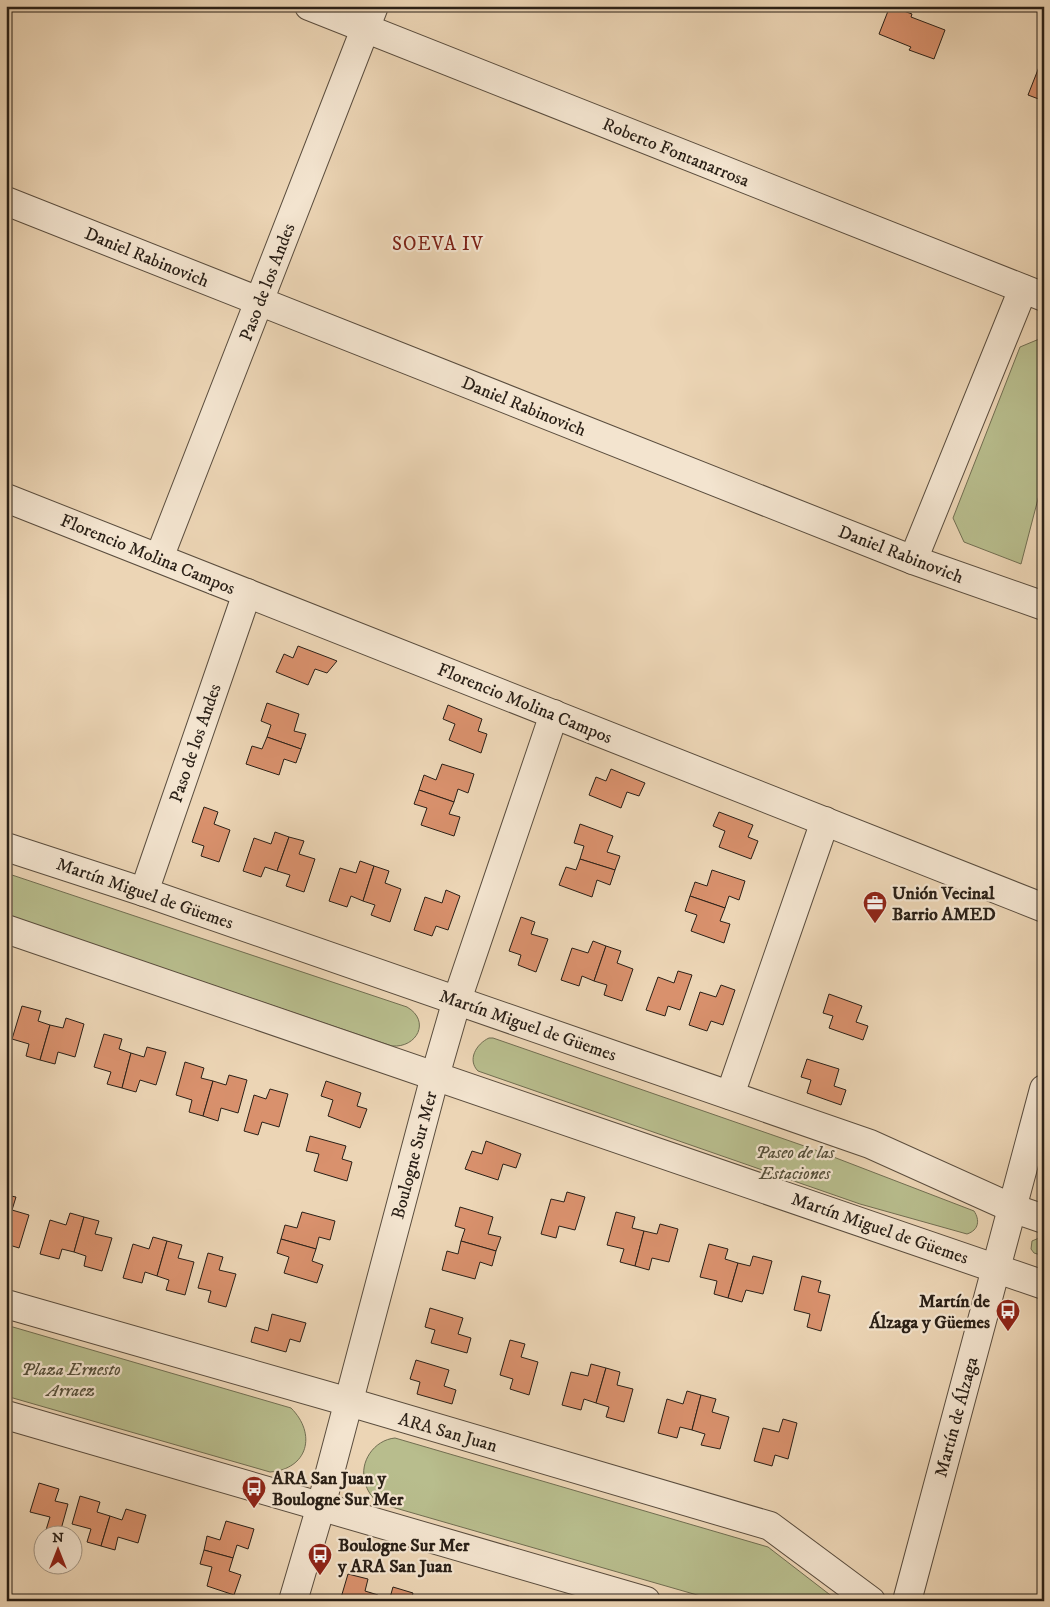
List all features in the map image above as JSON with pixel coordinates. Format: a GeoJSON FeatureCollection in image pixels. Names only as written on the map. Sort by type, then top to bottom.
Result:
{"type":"FeatureCollection","features":[{"type":"Feature","properties":{"kind":"street","name":"Roberto Fontanarrosa"},"geometry":{"type":"LineString","coordinates":[[309,6],[370,18],[1034,294]]}},
{"type":"Feature","properties":{"kind":"street","name":"Paso de los Andes"},"geometry":{"type":"LineString","coordinates":[[159,558],[370,18]]}},
{"type":"Feature","properties":{"kind":"street","name":"Daniel Rabinovich"},"geometry":{"type":"LineString","coordinates":[[6,201],[913,560],[1044,606]]}},
{"type":"Feature","properties":{"kind":"street"},"geometry":{"type":"LineString","coordinates":[[913,560],[1034,294]]}},
{"type":"Feature","properties":{"kind":"street","name":"Florencio Molina Campos"},"geometry":{"type":"LineString","coordinates":[[6,498],[1044,908]]}},
{"type":"Feature","properties":{"kind":"street","name":"Paso de los Andes"},"geometry":{"type":"LineString","coordinates":[[144,892],[247,593]]}},
{"type":"Feature","properties":{"kind":"street","name":"Boulogne Sur Mer"},"geometry":{"type":"LineString","coordinates":[[293,1601],[321,1506],[435,1076],[457,1000],[554,714]]}},
{"type":"Feature","properties":{"kind":"street"},"geometry":{"type":"LineString","coordinates":[[730,1095],[825,821]]}},
{"type":"Feature","properties":{"kind":"street","name":"Martín Miguel de Güemes"},"geometry":{"type":"LineString","coordinates":[[6,847],[144,892],[870,1144],[1012,1208],[1044,1219]]}},
{"type":"Feature","properties":{"kind":"street","name":"Martín Miguel de Güemes"},"geometry":{"type":"LineString","coordinates":[[6,929],[1044,1284]]}},
{"type":"Feature","properties":{"kind":"street","name":"Martín de Álzaga"},"geometry":{"type":"LineString","coordinates":[[907,1601],[1044,1089]]}},
{"type":"Feature","properties":{"kind":"street","name":"ARA San Juan"},"geometry":{"type":"LineString","coordinates":[[6,1304],[349,1402],[770,1526],[871,1601]]}},
{"type":"Feature","properties":{"kind":"street"},"geometry":{"type":"LineString","coordinates":[[6,1414],[321,1506],[601,1594],[646,1601]]}},
{"type":"Feature","properties":{"kind":"green space"},"geometry":{"type":"Polygon","coordinates":[[[1044,337],[1044,476],[1021,564],[964,542],[953,518],[1020,347],[1044,337]]]}},
{"type":"Feature","properties":{"kind":"green space"},"geometry":{"type":"Polygon","coordinates":[[[6,873],[407,1007],[418,1019],[418,1032],[408,1043],[392,1046],[6,915],[6,873]]]}},
{"type":"Feature","properties":{"kind":"green space","name":"Paseo de las Estaciones"},"geometry":{"type":"Polygon","coordinates":[[[489,1038],[810,1148],[974,1211],[978,1221],[976,1227],[967,1234],[860,1204],[478,1071],[473,1062],[474,1053],[480,1044],[489,1038]]]}},
{"type":"Feature","properties":{"kind":"green space"},"geometry":{"type":"Polygon","coordinates":[[[1039,1238],[1044,1240],[1044,1256],[1034,1253],[1031,1249],[1032,1241],[1039,1238]]]}},
{"type":"Feature","properties":{"kind":"green space","name":"Plaza Ernesto Arraez"},"geometry":{"type":"Polygon","coordinates":[[[6,1325],[291,1408],[299,1418],[304,1429],[306,1439],[304,1449],[300,1457],[293,1464],[270,1472],[6,1396],[6,1325]]]}},
{"type":"Feature","properties":{"kind":"green space"},"geometry":{"type":"Polygon","coordinates":[[[395,1438],[768,1547],[838,1601],[718,1601],[378,1503],[367,1488],[364,1467],[370,1453],[375,1448],[387,1440],[395,1438]]]}},
{"type":"Feature","properties":{"kind":"building"},"geometry":{"type":"Polygon","coordinates":[[[890,6],[912,14],[911,17],[945,30],[934,59],[909,50],[911,47],[879,34],[890,6]]]}},
{"type":"Feature","properties":{"kind":"building"},"geometry":{"type":"Polygon","coordinates":[[[1039,67],[1044,68],[1044,101],[1028,95],[1039,67]]]}},
{"type":"Feature","properties":{"kind":"building"},"geometry":{"type":"Polygon","coordinates":[[[298,646],[337,661],[327,673],[315,669],[308,685],[276,672],[284,654],[293,658],[298,646]]]}},
{"type":"Feature","properties":{"kind":"building"},"geometry":{"type":"Polygon","coordinates":[[[267,703],[299,714],[294,731],[306,734],[301,749],[267,737],[271,725],[261,721],[267,703]]]}},
{"type":"Feature","properties":{"kind":"building"},"geometry":{"type":"Polygon","coordinates":[[[448,705],[482,719],[478,731],[487,734],[481,753],[449,740],[455,724],[443,719],[448,705]]]}},
{"type":"Feature","properties":{"kind":"building"},"geometry":{"type":"Polygon","coordinates":[[[267,737],[301,749],[296,763],[284,759],[279,775],[246,764],[252,746],[262,749],[267,737]]]}},
{"type":"Feature","properties":{"kind":"building"},"geometry":{"type":"Polygon","coordinates":[[[442,764],[474,774],[468,793],[458,789],[454,802],[419,790],[424,775],[436,780],[442,764]]]}},
{"type":"Feature","properties":{"kind":"building"},"geometry":{"type":"Polygon","coordinates":[[[611,769],[645,783],[639,796],[627,792],[621,808],[589,795],[596,777],[606,781],[611,769]]]}},
{"type":"Feature","properties":{"kind":"building"},"geometry":{"type":"Polygon","coordinates":[[[419,790],[454,802],[449,814],[460,817],[454,836],[421,825],[427,808],[414,804],[419,790]]]}},
{"type":"Feature","properties":{"kind":"building"},"geometry":{"type":"Polygon","coordinates":[[[204,807],[218,812],[214,824],[230,830],[219,862],[201,856],[204,846],[192,842],[204,807]]]}},
{"type":"Feature","properties":{"kind":"building"},"geometry":{"type":"Polygon","coordinates":[[[719,812],[753,825],[748,837],[758,841],[751,859],[719,847],[725,831],[713,826],[719,812]]]}},
{"type":"Feature","properties":{"kind":"building"},"geometry":{"type":"Polygon","coordinates":[[[580,824],[613,836],[607,852],[620,856],[615,870],[580,859],[584,846],[574,843],[580,824]]]}},
{"type":"Feature","properties":{"kind":"building"},"geometry":{"type":"Polygon","coordinates":[[[275,832],[289,837],[277,871],[265,867],[261,877],[243,871],[254,838],[271,844],[275,832]]]}},
{"type":"Feature","properties":{"kind":"building"},"geometry":{"type":"Polygon","coordinates":[[[289,837],[304,841],[299,854],[315,859],[304,892],[286,886],[290,875],[277,871],[289,837]]]}},
{"type":"Feature","properties":{"kind":"building"},"geometry":{"type":"Polygon","coordinates":[[[580,859],[615,870],[610,885],[597,880],[592,897],[559,885],[566,867],[576,870],[580,859]]]}},
{"type":"Feature","properties":{"kind":"building"},"geometry":{"type":"Polygon","coordinates":[[[360,861],[374,866],[363,901],[351,896],[347,907],[329,901],[340,868],[356,873],[360,861]]]}},
{"type":"Feature","properties":{"kind":"building"},"geometry":{"type":"Polygon","coordinates":[[[374,866],[389,871],[385,883],[401,889],[390,922],[371,915],[375,905],[363,901],[374,866]]]}},
{"type":"Feature","properties":{"kind":"building"},"geometry":{"type":"Polygon","coordinates":[[[712,870],[745,881],[739,900],[729,896],[725,908],[690,896],[695,882],[707,886],[712,870]]]}},
{"type":"Feature","properties":{"kind":"building"},"geometry":{"type":"Polygon","coordinates":[[[446,890],[460,896],[448,930],[436,926],[432,936],[414,930],[425,897],[442,903],[446,890]]]}},
{"type":"Feature","properties":{"kind":"building"},"geometry":{"type":"Polygon","coordinates":[[[690,896],[725,908],[720,921],[730,924],[724,943],[691,931],[697,915],[685,911],[690,896]]]}},
{"type":"Feature","properties":{"kind":"building"},"geometry":{"type":"Polygon","coordinates":[[[521,917],[535,922],[531,934],[548,939],[536,972],[518,965],[521,955],[509,951],[521,917]]]}},
{"type":"Feature","properties":{"kind":"building"},"geometry":{"type":"Polygon","coordinates":[[[593,941],[606,946],[594,981],[582,976],[579,986],[561,980],[572,948],[588,953],[593,941]]]}},
{"type":"Feature","properties":{"kind":"building"},"geometry":{"type":"Polygon","coordinates":[[[606,946],[621,951],[617,963],[633,969],[622,1001],[604,995],[607,985],[594,981],[606,946]]]}},
{"type":"Feature","properties":{"kind":"building"},"geometry":{"type":"Polygon","coordinates":[[[678,971],[692,975],[680,1010],[668,1006],[665,1016],[646,1010],[658,977],[674,983],[678,971]]]}},
{"type":"Feature","properties":{"kind":"building"},"geometry":{"type":"Polygon","coordinates":[[[721,985],[735,990],[723,1025],[711,1021],[707,1031],[689,1025],[700,992],[716,997],[721,985]]]}},
{"type":"Feature","properties":{"kind":"building"},"geometry":{"type":"Polygon","coordinates":[[[829,994],[862,1006],[856,1022],[868,1026],[863,1040],[829,1028],[833,1016],[823,1013],[829,994]]]}},
{"type":"Feature","properties":{"kind":"building"},"geometry":{"type":"Polygon","coordinates":[[[22,1006],[41,1011],[38,1021],[50,1025],[40,1060],[26,1056],[29,1044],[12,1039],[22,1006]]]}},
{"type":"Feature","properties":{"kind":"building"},"geometry":{"type":"Polygon","coordinates":[[[66,1018],[84,1024],[75,1057],[58,1052],[55,1064],[40,1060],[50,1025],[63,1028],[66,1018]]]}},
{"type":"Feature","properties":{"kind":"building"},"geometry":{"type":"Polygon","coordinates":[[[104,1034],[122,1039],[119,1049],[131,1053],[122,1088],[107,1084],[111,1072],[94,1067],[104,1034]]]}},
{"type":"Feature","properties":{"kind":"building"},"geometry":{"type":"Polygon","coordinates":[[[147,1047],[166,1052],[156,1085],[140,1080],[136,1092],[122,1088],[131,1053],[144,1057],[147,1047]]]}},
{"type":"Feature","properties":{"kind":"building"},"geometry":{"type":"Polygon","coordinates":[[[807,1059],[839,1069],[834,1086],[846,1090],[841,1105],[807,1093],[811,1080],[801,1077],[807,1059]]]}},
{"type":"Feature","properties":{"kind":"building"},"geometry":{"type":"Polygon","coordinates":[[[185,1062],[204,1068],[201,1078],[213,1081],[203,1116],[189,1112],[192,1100],[176,1095],[185,1062]]]}},
{"type":"Feature","properties":{"kind":"building"},"geometry":{"type":"Polygon","coordinates":[[[229,1075],[247,1080],[238,1113],[221,1108],[218,1121],[203,1116],[213,1081],[226,1085],[229,1075]]]}},
{"type":"Feature","properties":{"kind":"building"},"geometry":{"type":"Polygon","coordinates":[[[326,1081],[361,1093],[357,1106],[367,1109],[360,1128],[328,1116],[333,1100],[321,1096],[326,1081]]]}},
{"type":"Feature","properties":{"kind":"building"},"geometry":{"type":"Polygon","coordinates":[[[270,1089],[288,1094],[279,1127],[262,1122],[258,1135],[244,1131],[254,1095],[266,1099],[270,1089]]]}},
{"type":"Feature","properties":{"kind":"building"},"geometry":{"type":"Polygon","coordinates":[[[310,1136],[346,1146],[342,1159],[352,1162],[347,1181],[314,1171],[319,1154],[306,1151],[310,1136]]]}},
{"type":"Feature","properties":{"kind":"building"},"geometry":{"type":"Polygon","coordinates":[[[486,1141],[521,1154],[516,1168],[503,1164],[498,1180],[465,1169],[472,1151],[482,1154],[486,1141]]]}},
{"type":"Feature","properties":{"kind":"building"},"geometry":{"type":"Polygon","coordinates":[[[567,1192],[585,1197],[575,1230],[559,1226],[556,1238],[541,1234],[551,1199],[564,1202],[567,1192]]]}},
{"type":"Feature","properties":{"kind":"building"},"geometry":{"type":"Polygon","coordinates":[[[6,1195],[16,1197],[12,1210],[29,1215],[19,1248],[6,1244],[6,1195]]]}},
{"type":"Feature","properties":{"kind":"building"},"geometry":{"type":"Polygon","coordinates":[[[460,1207],[493,1217],[488,1234],[501,1237],[496,1251],[461,1241],[465,1229],[455,1226],[460,1207]]]}},
{"type":"Feature","properties":{"kind":"building"},"geometry":{"type":"Polygon","coordinates":[[[302,1212],[335,1221],[330,1240],[319,1237],[316,1249],[281,1239],[285,1225],[297,1228],[302,1212]]]}},
{"type":"Feature","properties":{"kind":"building"},"geometry":{"type":"Polygon","coordinates":[[[616,1212],[635,1217],[632,1228],[644,1231],[635,1266],[620,1262],[624,1249],[607,1245],[616,1212]]]}},
{"type":"Feature","properties":{"kind":"building"},"geometry":{"type":"Polygon","coordinates":[[[70,1213],[84,1217],[74,1252],[62,1249],[59,1259],[40,1254],[50,1220],[66,1225],[70,1213]]]}},
{"type":"Feature","properties":{"kind":"building"},"geometry":{"type":"Polygon","coordinates":[[[84,1217],[99,1221],[95,1234],[112,1238],[102,1271],[84,1266],[86,1256],[74,1252],[84,1217]]]}},
{"type":"Feature","properties":{"kind":"building"},"geometry":{"type":"Polygon","coordinates":[[[660,1224],[678,1229],[669,1262],[652,1258],[649,1270],[635,1266],[644,1231],[657,1234],[660,1224]]]}},
{"type":"Feature","properties":{"kind":"building"},"geometry":{"type":"Polygon","coordinates":[[[153,1237],[167,1241],[157,1276],[145,1272],[142,1283],[123,1278],[133,1244],[149,1249],[153,1237]]]}},
{"type":"Feature","properties":{"kind":"building"},"geometry":{"type":"Polygon","coordinates":[[[281,1239],[316,1249],[312,1261],[323,1265],[317,1283],[284,1273],[289,1257],[277,1253],[281,1239]]]}},
{"type":"Feature","properties":{"kind":"building"},"geometry":{"type":"Polygon","coordinates":[[[167,1241],[182,1245],[178,1258],[194,1262],[185,1295],[166,1290],[169,1280],[157,1276],[167,1241]]]}},
{"type":"Feature","properties":{"kind":"building"},"geometry":{"type":"Polygon","coordinates":[[[461,1241],[496,1251],[492,1266],[480,1262],[475,1279],[442,1270],[447,1251],[458,1254],[461,1241]]]}},
{"type":"Feature","properties":{"kind":"building"},"geometry":{"type":"Polygon","coordinates":[[[709,1244],[728,1249],[725,1259],[738,1263],[728,1298],[714,1294],[717,1281],[700,1277],[709,1244]]]}},
{"type":"Feature","properties":{"kind":"building"},"geometry":{"type":"Polygon","coordinates":[[[208,1253],[223,1257],[219,1270],[236,1274],[226,1307],[208,1302],[211,1291],[198,1288],[208,1253]]]}},
{"type":"Feature","properties":{"kind":"building"},"geometry":{"type":"Polygon","coordinates":[[[753,1256],[772,1261],[763,1294],[746,1290],[742,1302],[728,1298],[738,1263],[750,1266],[753,1256]]]}},
{"type":"Feature","properties":{"kind":"building"},"geometry":{"type":"Polygon","coordinates":[[[802,1276],[821,1281],[818,1292],[830,1295],[821,1331],[807,1327],[810,1314],[794,1310],[802,1276]]]}},
{"type":"Feature","properties":{"kind":"building"},"geometry":{"type":"Polygon","coordinates":[[[430,1308],[463,1318],[458,1334],[471,1338],[467,1353],[431,1343],[435,1330],[425,1327],[430,1308]]]}},
{"type":"Feature","properties":{"kind":"building"},"geometry":{"type":"Polygon","coordinates":[[[272,1314],[306,1323],[300,1342],[290,1339],[286,1352],[251,1342],[255,1327],[268,1331],[272,1314]]]}},
{"type":"Feature","properties":{"kind":"building"},"geometry":{"type":"Polygon","coordinates":[[[510,1340],[525,1344],[521,1357],[538,1362],[529,1395],[510,1389],[513,1379],[500,1375],[510,1340]]]}},
{"type":"Feature","properties":{"kind":"building"},"geometry":{"type":"Polygon","coordinates":[[[416,1360],[449,1370],[444,1386],[456,1390],[452,1404],[417,1394],[420,1382],[410,1379],[416,1360]]]}},
{"type":"Feature","properties":{"kind":"building"},"geometry":{"type":"Polygon","coordinates":[[[591,1364],[606,1368],[596,1403],[584,1399],[581,1410],[562,1405],[571,1372],[588,1376],[591,1364]]]}},
{"type":"Feature","properties":{"kind":"building"},"geometry":{"type":"Polygon","coordinates":[[[606,1368],[620,1372],[617,1385],[633,1389],[624,1422],[606,1417],[609,1407],[596,1403],[606,1368]]]}},
{"type":"Feature","properties":{"kind":"building"},"geometry":{"type":"Polygon","coordinates":[[[687,1391],[701,1395],[692,1430],[680,1427],[677,1438],[658,1433],[667,1399],[683,1404],[687,1391]]]}},
{"type":"Feature","properties":{"kind":"building"},"geometry":{"type":"Polygon","coordinates":[[[701,1395],[716,1399],[712,1412],[729,1417],[720,1449],[701,1445],[705,1434],[692,1430],[701,1395]]]}},
{"type":"Feature","properties":{"kind":"building"},"geometry":{"type":"Polygon","coordinates":[[[783,1419],[797,1423],[788,1459],[775,1455],[772,1466],[754,1461],[763,1428],[779,1432],[783,1419]]]}},
{"type":"Feature","properties":{"kind":"building"},"geometry":{"type":"Polygon","coordinates":[[[39,1483],[59,1489],[55,1501],[68,1504],[62,1524],[48,1524],[50,1517],[30,1512],[39,1483]]]}},
{"type":"Feature","properties":{"kind":"building"},"geometry":{"type":"Polygon","coordinates":[[[80,1496],[100,1502],[97,1512],[110,1516],[101,1546],[87,1542],[91,1529],[82,1527],[82,1524],[72,1524],[80,1496]]]}},
{"type":"Feature","properties":{"kind":"building"},"geometry":{"type":"Polygon","coordinates":[[[126,1509],[146,1515],[138,1543],[118,1537],[115,1550],[101,1546],[110,1516],[122,1520],[126,1509]]]}},
{"type":"Feature","properties":{"kind":"building"},"geometry":{"type":"Polygon","coordinates":[[[226,1521],[254,1529],[248,1549],[237,1545],[233,1558],[204,1550],[207,1536],[220,1540],[226,1521]]]}},
{"type":"Feature","properties":{"kind":"building"},"geometry":{"type":"Polygon","coordinates":[[[204,1550],[233,1558],[229,1571],[241,1575],[234,1595],[207,1586],[212,1567],[200,1564],[204,1550]]]}},
{"type":"Feature","properties":{"kind":"building"},"geometry":{"type":"Polygon","coordinates":[[[348,1574],[368,1579],[365,1591],[378,1595],[376,1601],[340,1601],[348,1574]]]}},
{"type":"Feature","properties":{"kind":"building"},"geometry":{"type":"Polygon","coordinates":[[[393,1587],[413,1593],[411,1601],[389,1601],[393,1587]]]}},
{"type":"Feature","properties":{"kind":"place","name":"Unión Vecinal Barrio AMED"},"geometry":{"type":"Point","coordinates":[875,924]}},
{"type":"Feature","properties":{"kind":"place","name":"Martín de Álzaga y Güemes"},"geometry":{"type":"Point","coordinates":[1008,1332]}},
{"type":"Feature","properties":{"kind":"place","name":"ARA San Juan y Boulogne Sur Mer"},"geometry":{"type":"Point","coordinates":[254,1509]}},
{"type":"Feature","properties":{"kind":"place","name":"Boulogne Sur Mer y ARA San Juan"},"geometry":{"type":"Point","coordinates":[320,1576]}},
{"type":"Feature","properties":{"kind":"district","name":"SOEVA IV"},"geometry":{"type":"Point","coordinates":[438,243]}}]}
